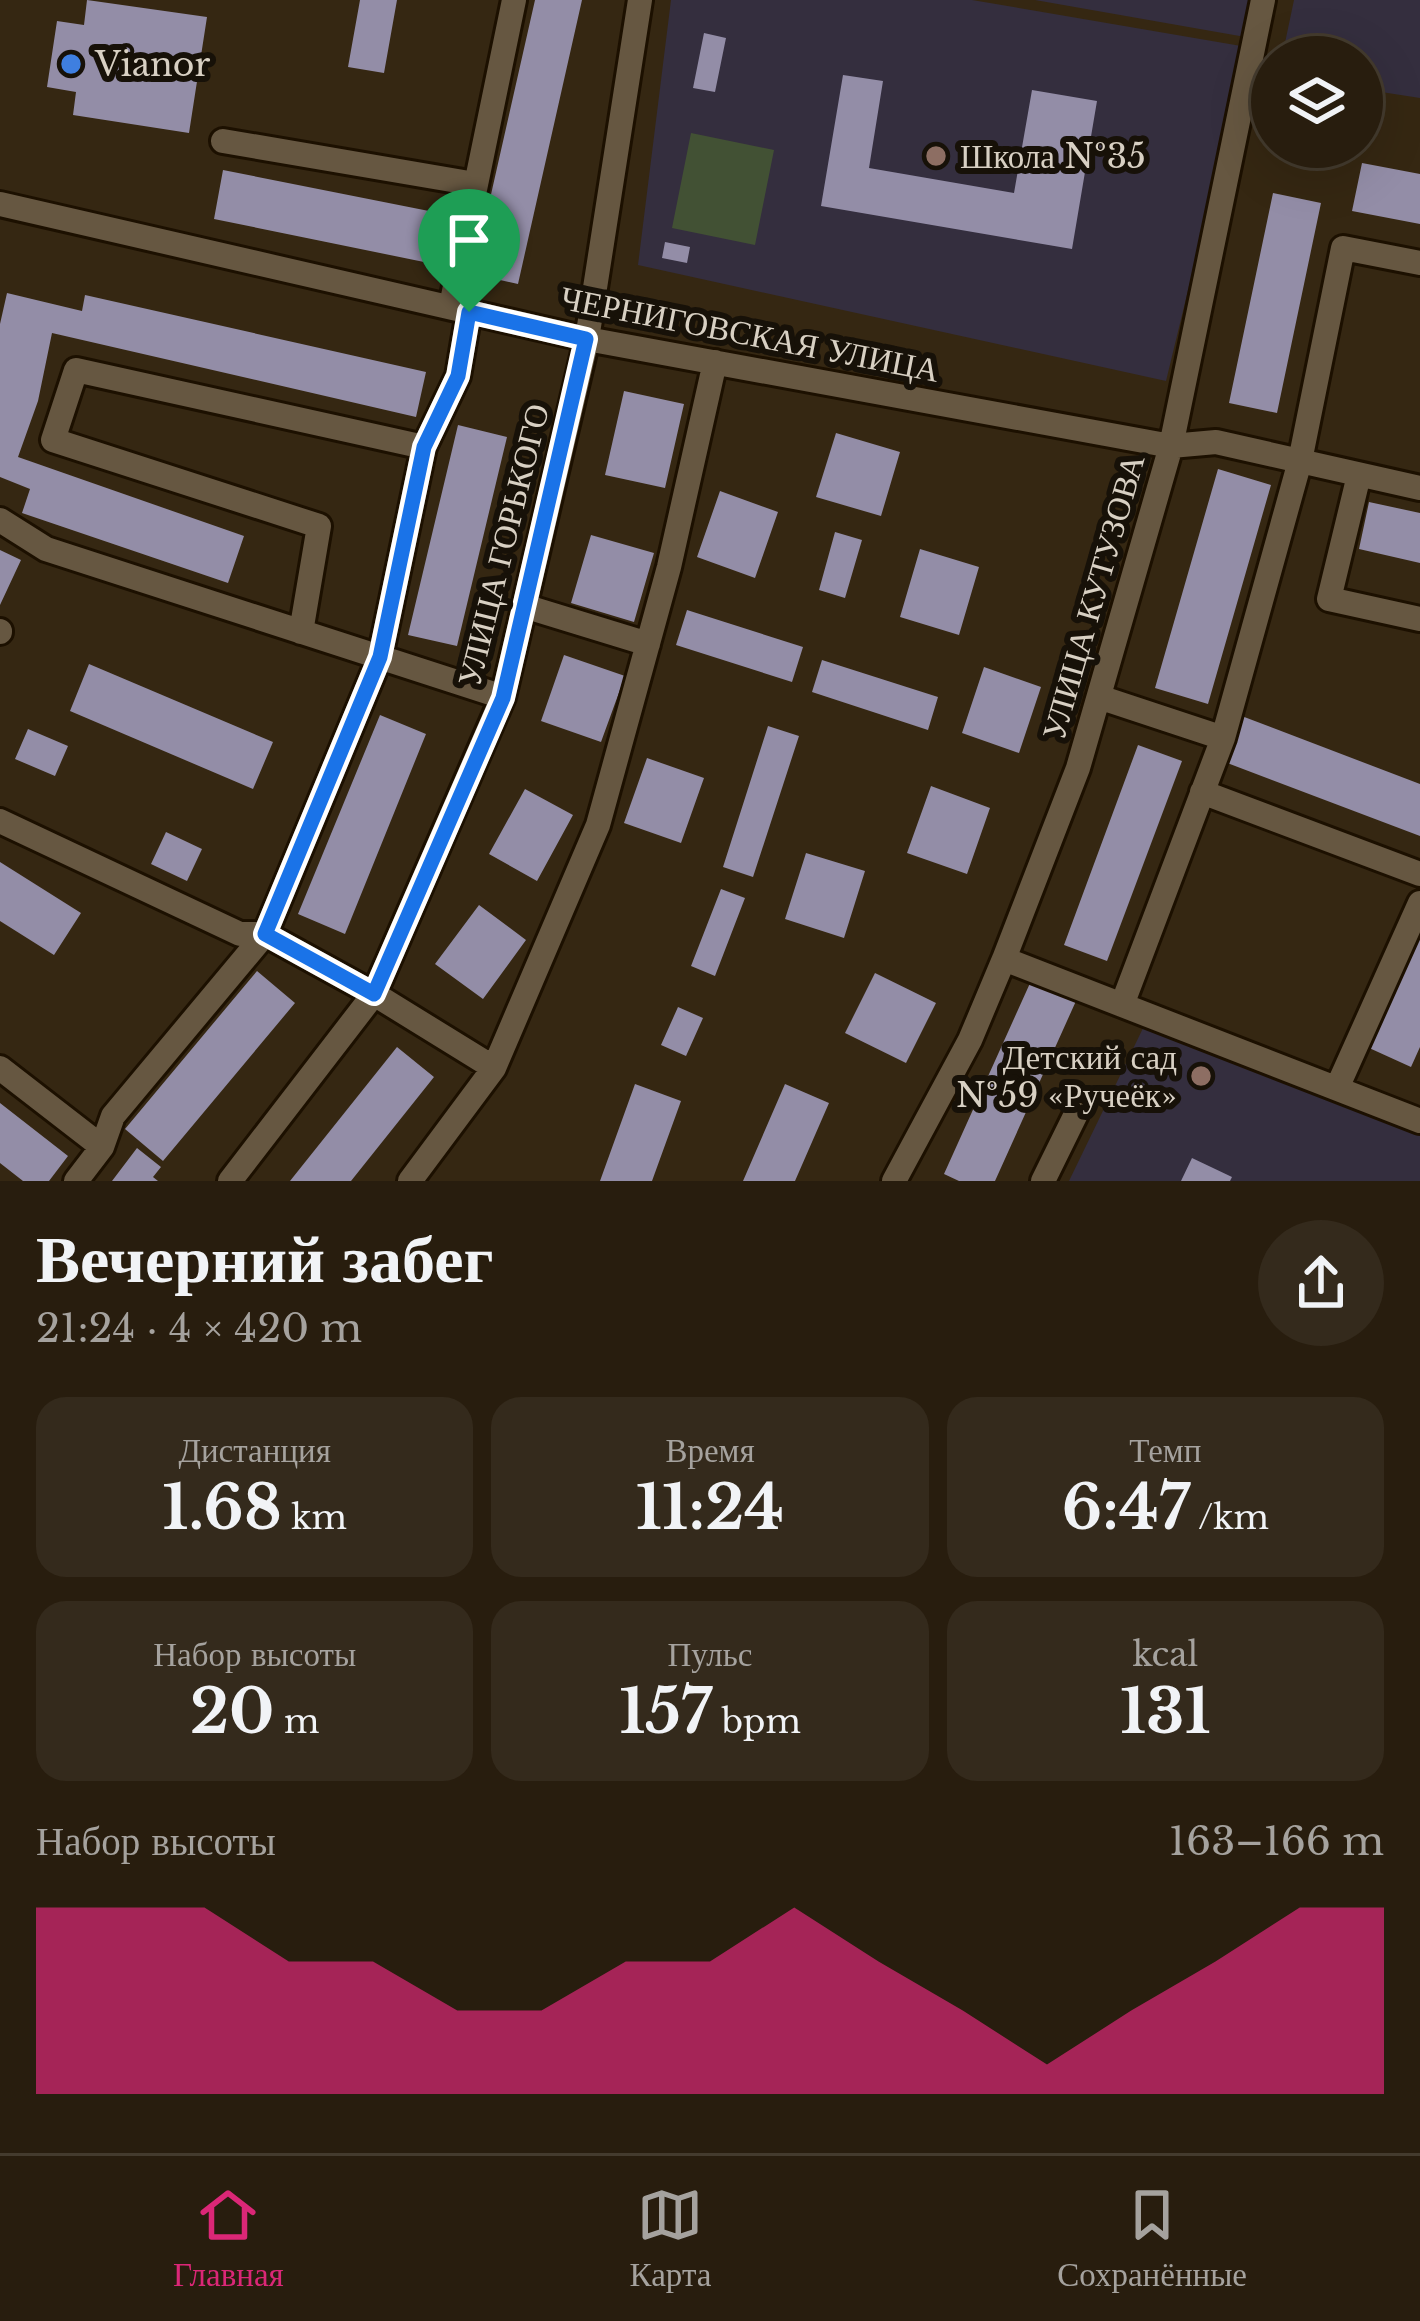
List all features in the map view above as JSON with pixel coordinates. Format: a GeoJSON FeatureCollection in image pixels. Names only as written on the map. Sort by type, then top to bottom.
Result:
{"type":"FeatureCollection","features":[{"type":"Feature","properties":{"kind":"street"},"geometry":{"type":"LineString","coordinates":[[76,1181],[102,1148],[113,1115],[265,934],[380,657],[424,447],[458,376],[460,309],[476,184],[514,0]]}},
{"type":"Feature","properties":{"kind":"street","name":"УЛИЦА ГОРЬКОГО"},"geometry":{"type":"LineString","coordinates":[[230,1181],[374,994],[503,698],[586,339],[640,0]]}},
{"type":"Feature","properties":{"kind":"street","name":"УЛИЦА КУТУЗОВА"},"geometry":{"type":"LineString","coordinates":[[894,1181],[970,1040],[1078,768],[1172,446],[1263,0]]}},
{"type":"Feature","properties":{"kind":"street"},"geometry":{"type":"LineString","coordinates":[[223,141],[476,184]]}},
{"type":"Feature","properties":{"kind":"street","name":"ЧЕРНИГОВСКАЯ УЛИЦА"},"geometry":{"type":"LineString","coordinates":[[0,204],[586,339],[1172,446],[1216,442],[1420,488]]}},
{"type":"Feature","properties":{"kind":"street"},"geometry":{"type":"LineString","coordinates":[[1123,1005],[1223,738],[1300,461],[1343,248],[1420,263]]}},
{"type":"Feature","properties":{"kind":"street"},"geometry":{"type":"LineString","coordinates":[[423,1176],[494,1068],[598,825],[669,567],[715,362]]}},
{"type":"Feature","properties":{"kind":"street"},"geometry":{"type":"LineString","coordinates":[[301,632],[319,526],[53,440],[76,370],[424,447]]}},
{"type":"Feature","properties":{"kind":"street"},"geometry":{"type":"LineString","coordinates":[[1359,475],[1329,599],[1420,620]]}},
{"type":"Feature","properties":{"kind":"street"},"geometry":{"type":"LineString","coordinates":[[0,520],[46,548],[503,698]]}},
{"type":"Feature","properties":{"kind":"street"},"geometry":{"type":"LineString","coordinates":[[524,606],[648,644]]}},
{"type":"Feature","properties":{"kind":"street"},"geometry":{"type":"LineString","coordinates":[[1099,697],[1223,738]]}},
{"type":"Feature","properties":{"kind":"street"},"geometry":{"type":"LineString","coordinates":[[1202,792],[1420,874]]}},
{"type":"Feature","properties":{"kind":"street"},"geometry":{"type":"LineString","coordinates":[[0,820],[240,934],[265,934],[494,1068]]}},
{"type":"Feature","properties":{"kind":"street"},"geometry":{"type":"LineString","coordinates":[[1337,1088],[1420,903]]}},
{"type":"Feature","properties":{"kind":"street"},"geometry":{"type":"LineString","coordinates":[[1004,959],[1420,1120]]}},
{"type":"Feature","properties":{"kind":"street"},"geometry":{"type":"LineString","coordinates":[[0,1068],[102,1148]]}},
{"type":"Feature","properties":{"kind":"street"},"geometry":{"type":"LineString","coordinates":[[1043,1181],[1076,1114]]}},
{"type":"Feature","properties":{"kind":"shaded area","name":"Школа №35"},"geometry":{"type":"Polygon","coordinates":[[[671,0],[972,0],[1247,47],[1166,381],[638,265],[671,0]]]}},
{"type":"Feature","properties":{"kind":"shaded area"},"geometry":{"type":"Polygon","coordinates":[[[1035,0],[1259,0],[1251,38],[1035,0]]]}},
{"type":"Feature","properties":{"kind":"shaded area"},"geometry":{"type":"Polygon","coordinates":[[[1294,0],[1420,0],[1420,98],[1383,92],[1383,36],[1286,36],[1294,0]]]}},
{"type":"Feature","properties":{"kind":"shaded area","name":"Детский сад №59 «Ручеёк»"},"geometry":{"type":"Polygon","coordinates":[[[1146,1022],[1420,1130],[1420,1181],[1069,1181],[1146,1022]]]}},
{"type":"Feature","properties":{"kind":"green space"},"geometry":{"type":"Polygon","coordinates":[[[691,133],[774,150],[755,245],[672,228],[691,133]]]}},
{"type":"Feature","properties":{"kind":"building"},"geometry":{"type":"Polygon","coordinates":[[[87,0],[207,17],[189,133],[73,115],[76,92],[47,87],[57,21],[84,25],[87,0]]]}},
{"type":"Feature","properties":{"kind":"building"},"geometry":{"type":"Polygon","coordinates":[[[360,0],[397,0],[384,73],[348,67],[360,0]]]}},
{"type":"Feature","properties":{"kind":"building"},"geometry":{"type":"Polygon","coordinates":[[[535,0],[582,0],[518,284],[473,274],[535,0]]]}},
{"type":"Feature","properties":{"kind":"building"},"geometry":{"type":"Polygon","coordinates":[[[704,33],[726,38],[715,92],[693,88],[704,33]]]}},
{"type":"Feature","properties":{"kind":"building"},"geometry":{"type":"Polygon","coordinates":[[[843,75],[883,81],[869,168],[1014,193],[1032,90],[1097,101],[1072,249],[821,206],[843,75]]]}},
{"type":"Feature","properties":{"kind":"building"},"geometry":{"type":"Polygon","coordinates":[[[1361,168],[1420,174],[1420,224],[1352,211],[1361,168]]]}},
{"type":"Feature","properties":{"kind":"building"},"geometry":{"type":"Polygon","coordinates":[[[223,170],[434,212],[424,262],[214,219],[223,170]]]}},
{"type":"Feature","properties":{"kind":"building"},"geometry":{"type":"Polygon","coordinates":[[[1273,193],[1321,203],[1277,413],[1229,403],[1273,193]]]}},
{"type":"Feature","properties":{"kind":"building"},"geometry":{"type":"Polygon","coordinates":[[[665,242],[690,247],[687,263],[662,258],[665,242]]]}},
{"type":"Feature","properties":{"kind":"building"},"geometry":{"type":"Polygon","coordinates":[[[7,293],[82,311],[85,295],[426,372],[416,417],[52,333],[38,401],[18,457],[244,536],[228,583],[22,513],[30,489],[0,477],[0,324],[7,293]]]}},
{"type":"Feature","properties":{"kind":"building"},"geometry":{"type":"Polygon","coordinates":[[[624,391],[684,404],[665,488],[605,475],[624,391]]]}},
{"type":"Feature","properties":{"kind":"building"},"geometry":{"type":"Polygon","coordinates":[[[458,425],[507,437],[457,646],[408,635],[458,425]]]}},
{"type":"Feature","properties":{"kind":"building"},"geometry":{"type":"Polygon","coordinates":[[[836,433],[900,452],[881,516],[816,497],[836,433]]]}},
{"type":"Feature","properties":{"kind":"building"},"geometry":{"type":"Polygon","coordinates":[[[1218,469],[1271,485],[1208,704],[1155,688],[1218,469]]]}},
{"type":"Feature","properties":{"kind":"building"},"geometry":{"type":"Polygon","coordinates":[[[720,491],[778,512],[755,578],[697,557],[720,491]]]}},
{"type":"Feature","properties":{"kind":"building"},"geometry":{"type":"Polygon","coordinates":[[[1369,502],[1420,513],[1420,563],[1359,549],[1369,502]]]}},
{"type":"Feature","properties":{"kind":"building"},"geometry":{"type":"Polygon","coordinates":[[[835,532],[862,540],[845,598],[819,590],[835,532]]]}},
{"type":"Feature","properties":{"kind":"building"},"geometry":{"type":"Polygon","coordinates":[[[591,535],[654,553],[634,622],[571,603],[591,535]]]}},
{"type":"Feature","properties":{"kind":"building"},"geometry":{"type":"Polygon","coordinates":[[[920,549],[979,567],[959,635],[900,617],[920,549]]]}},
{"type":"Feature","properties":{"kind":"building"},"geometry":{"type":"Polygon","coordinates":[[[0,550],[21,560],[0,605],[0,550]]]}},
{"type":"Feature","properties":{"kind":"building"},"geometry":{"type":"Polygon","coordinates":[[[687,610],[803,647],[792,682],[676,645],[687,610]]]}},
{"type":"Feature","properties":{"kind":"building"},"geometry":{"type":"Polygon","coordinates":[[[564,655],[625,676],[601,742],[541,721],[564,655]]]}},
{"type":"Feature","properties":{"kind":"building"},"geometry":{"type":"Polygon","coordinates":[[[822,660],[938,697],[928,730],[812,692],[822,660]]]}},
{"type":"Feature","properties":{"kind":"building"},"geometry":{"type":"Polygon","coordinates":[[[89,664],[273,742],[253,789],[70,711],[89,664]]]}},
{"type":"Feature","properties":{"kind":"building"},"geometry":{"type":"Polygon","coordinates":[[[984,667],[1041,687],[1019,753],[962,733],[984,667]]]}},
{"type":"Feature","properties":{"kind":"building"},"geometry":{"type":"Polygon","coordinates":[[[380,715],[426,734],[345,934],[298,914],[380,715]]]}},
{"type":"Feature","properties":{"kind":"building"},"geometry":{"type":"Polygon","coordinates":[[[1239,715],[1420,784],[1420,836],[1222,761],[1239,715]]]}},
{"type":"Feature","properties":{"kind":"building"},"geometry":{"type":"Polygon","coordinates":[[[768,726],[799,736],[753,877],[723,867],[768,726]]]}},
{"type":"Feature","properties":{"kind":"building"},"geometry":{"type":"Polygon","coordinates":[[[28,729],[68,746],[55,776],[15,759],[28,729]]]}},
{"type":"Feature","properties":{"kind":"building"},"geometry":{"type":"Polygon","coordinates":[[[1138,745],[1182,761],[1107,961],[1064,945],[1138,745]]]}},
{"type":"Feature","properties":{"kind":"building"},"geometry":{"type":"Polygon","coordinates":[[[647,758],[704,778],[681,843],[624,823],[647,758]]]}},
{"type":"Feature","properties":{"kind":"building"},"geometry":{"type":"Polygon","coordinates":[[[931,786],[990,808],[967,874],[907,853],[931,786]]]}},
{"type":"Feature","properties":{"kind":"building"},"geometry":{"type":"Polygon","coordinates":[[[525,789],[573,815],[537,881],[489,854],[525,789]]]}},
{"type":"Feature","properties":{"kind":"building"},"geometry":{"type":"Polygon","coordinates":[[[166,832],[202,849],[187,881],[151,864],[166,832]]]}},
{"type":"Feature","properties":{"kind":"building"},"geometry":{"type":"Polygon","coordinates":[[[806,853],[865,871],[844,938],[785,919],[806,853]]]}},
{"type":"Feature","properties":{"kind":"building"},"geometry":{"type":"Polygon","coordinates":[[[0,862],[81,913],[54,955],[0,921],[0,862]]]}},
{"type":"Feature","properties":{"kind":"building"},"geometry":{"type":"Polygon","coordinates":[[[721,889],[745,898],[715,976],[691,966],[721,889]]]}},
{"type":"Feature","properties":{"kind":"building"},"geometry":{"type":"Polygon","coordinates":[[[479,905],[526,940],[483,999],[435,964],[479,905]]]}},
{"type":"Feature","properties":{"kind":"building"},"geometry":{"type":"Polygon","coordinates":[[[1420,927],[1420,1047],[1411,1067],[1367,1047],[1420,927]]]}},
{"type":"Feature","properties":{"kind":"building"},"geometry":{"type":"Polygon","coordinates":[[[257,971],[295,1003],[163,1161],[125,1129],[257,971]]]}},
{"type":"Feature","properties":{"kind":"building"},"geometry":{"type":"Polygon","coordinates":[[[875,973],[936,1003],[906,1063],[845,1033],[875,973]]]}},
{"type":"Feature","properties":{"kind":"building"},"geometry":{"type":"Polygon","coordinates":[[[1031,981],[1076,1001],[995,1181],[959,1181],[944,1174],[1031,981]]]}},
{"type":"Feature","properties":{"kind":"building"},"geometry":{"type":"Polygon","coordinates":[[[678,1007],[703,1018],[686,1056],[661,1045],[678,1007]]]}},
{"type":"Feature","properties":{"kind":"building"},"geometry":{"type":"Polygon","coordinates":[[[397,1047],[434,1077],[351,1181],[290,1181],[397,1047]]]}},
{"type":"Feature","properties":{"kind":"building"},"geometry":{"type":"Polygon","coordinates":[[[635,1084],[681,1101],[652,1181],[600,1181],[635,1084]]]}},
{"type":"Feature","properties":{"kind":"building"},"geometry":{"type":"Polygon","coordinates":[[[785,1084],[829,1103],[795,1181],[743,1181],[785,1084]]]}},
{"type":"Feature","properties":{"kind":"building"},"geometry":{"type":"Polygon","coordinates":[[[0,1103],[68,1156],[49,1181],[23,1181],[0,1163],[0,1103]]]}},
{"type":"Feature","properties":{"kind":"building"},"geometry":{"type":"Polygon","coordinates":[[[137,1148],[161,1167],[153,1177],[158,1181],[112,1181],[137,1148]]]}},
{"type":"Feature","properties":{"kind":"building"},"geometry":{"type":"Polygon","coordinates":[[[1192,1158],[1232,1177],[1230,1181],[1181,1181],[1192,1158]]]}},
{"type":"Feature","properties":{"kind":"place","name":"Vianor"},"geometry":{"type":"Point","coordinates":[71,64]}},
{"type":"Feature","properties":{"kind":"place","name":"Школа №35"},"geometry":{"type":"Point","coordinates":[936,156]}},
{"type":"Feature","properties":{"kind":"place","name":"Детский сад №59 «Ручеёк»"},"geometry":{"type":"Point","coordinates":[1201,1076]}},
{"type":"Feature","properties":{"kind":"route"},"geometry":{"type":"LineString","coordinates":[[469,312],[586,339],[503,698],[374,994],[265,934],[380,657],[424,447],[458,376],[469,312]]}}]}
